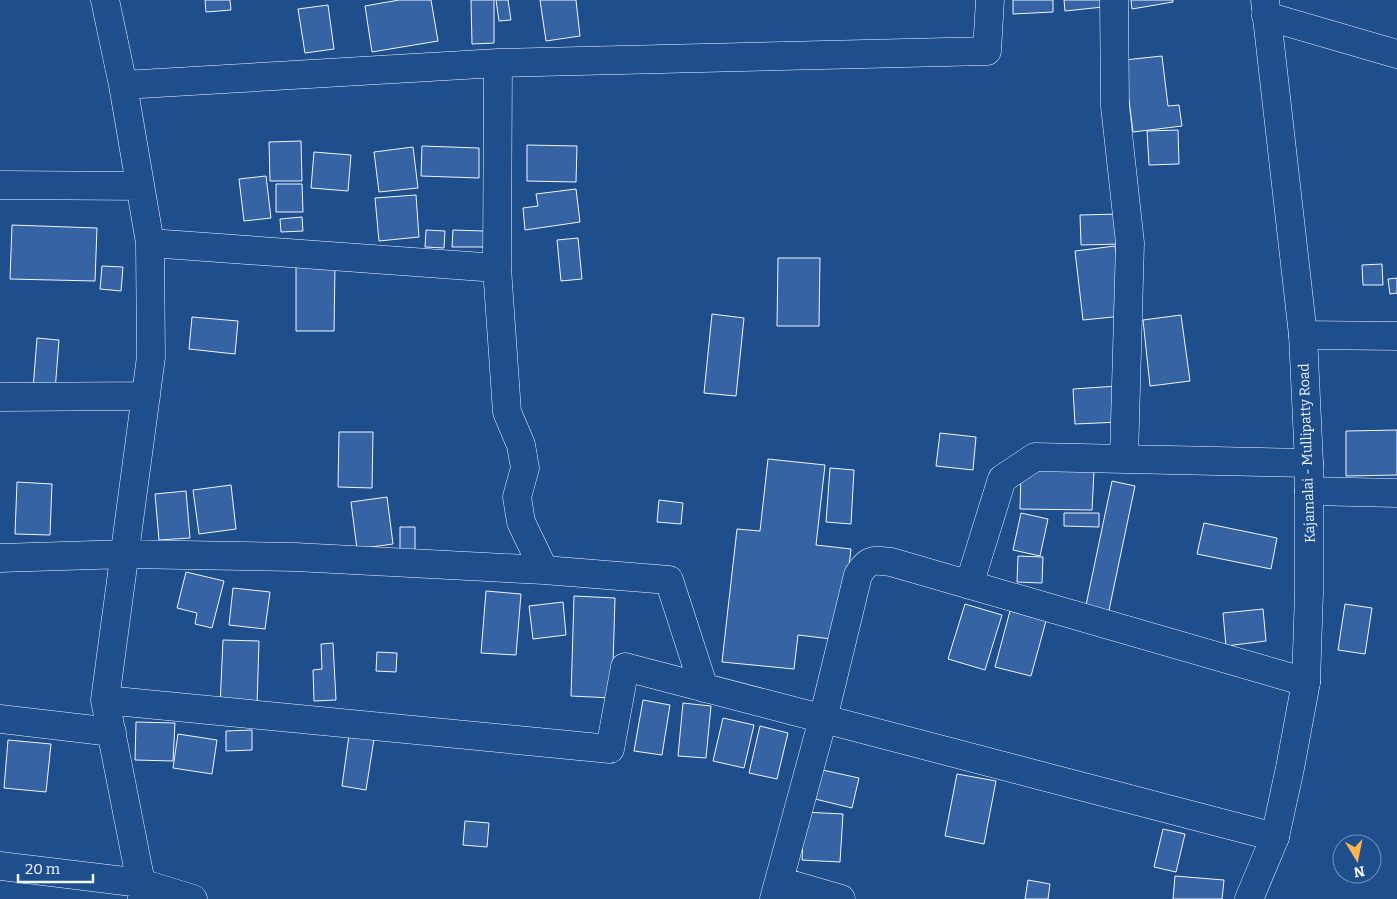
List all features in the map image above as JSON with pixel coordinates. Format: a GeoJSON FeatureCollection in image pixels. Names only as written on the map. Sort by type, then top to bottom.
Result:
{"type":"FeatureCollection","features":[{"type":"Feature","properties":{"kind":"street"},"geometry":{"type":"LineString","coordinates":[[105,0],[123,85],[150,243],[151,357],[105,700],[142,891]]}},
{"type":"Feature","properties":{"kind":"street"},"geometry":{"type":"LineString","coordinates":[[123,85],[498,63],[987,51],[990,0]]}},
{"type":"Feature","properties":{"kind":"street"},"geometry":{"type":"LineString","coordinates":[[1114,0],[1115,106],[1130,243],[1124,458]]}},
{"type":"Feature","properties":{"kind":"street"},"geometry":{"type":"LineString","coordinates":[[1266,8],[1397,54]]}},
{"type":"Feature","properties":{"kind":"street","name":"Kajamalai - Mullipatty Road"},"geometry":{"type":"LineString","coordinates":[[1249,899],[1275,837],[1306,682],[1310,463],[1303,335],[1266,8]]}},
{"type":"Feature","properties":{"kind":"street"},"geometry":{"type":"LineString","coordinates":[[498,63],[497,268],[507,412],[521,445],[525,468],[517,497],[521,522],[544,570]]}},
{"type":"Feature","properties":{"kind":"street"},"geometry":{"type":"LineString","coordinates":[[0,185],[140,186]]}},
{"type":"Feature","properties":{"kind":"street"},"geometry":{"type":"LineString","coordinates":[[150,243],[497,268]]}},
{"type":"Feature","properties":{"kind":"street"},"geometry":{"type":"LineString","coordinates":[[1303,335],[1397,336]]}},
{"type":"Feature","properties":{"kind":"street"},"geometry":{"type":"LineString","coordinates":[[0,397],[146,396]]}},
{"type":"Feature","properties":{"kind":"street"},"geometry":{"type":"LineString","coordinates":[[969,585],[1002,479],[1035,457],[1310,463]]}},
{"type":"Feature","properties":{"kind":"street"},"geometry":{"type":"LineString","coordinates":[[1309,491],[1397,492]]}},
{"type":"Feature","properties":{"kind":"street"},"geometry":{"type":"LineString","coordinates":[[0,558],[126,554],[295,558],[544,570],[669,580],[704,688]]}},
{"type":"Feature","properties":{"kind":"street"},"geometry":{"type":"LineString","coordinates":[[841,899],[777,890],[823,719],[858,575],[865,564],[874,560],[891,562],[1306,682]]}},
{"type":"Feature","properties":{"kind":"street"},"geometry":{"type":"LineString","coordinates":[[105,700],[610,749],[625,667],[1275,837]]}},
{"type":"Feature","properties":{"kind":"street"},"geometry":{"type":"LineString","coordinates":[[0,719],[112,732]]}},
{"type":"Feature","properties":{"kind":"street"},"geometry":{"type":"LineString","coordinates":[[0,866],[193,899]]}},
{"type":"Feature","properties":{"kind":"building"},"geometry":{"type":"Polygon","coordinates":[[[205,0],[230,0],[231,10],[206,12],[205,0]]]}},
{"type":"Feature","properties":{"kind":"building"},"geometry":{"type":"Polygon","coordinates":[[[399,0],[431,0],[438,41],[372,52],[365,6],[399,0]]]}},
{"type":"Feature","properties":{"kind":"building"},"geometry":{"type":"Polygon","coordinates":[[[471,0],[494,0],[494,43],[472,44],[471,0]]]}},
{"type":"Feature","properties":{"kind":"building"},"geometry":{"type":"Polygon","coordinates":[[[496,0],[508,0],[511,20],[499,21],[496,0]]]}},
{"type":"Feature","properties":{"kind":"building"},"geometry":{"type":"Polygon","coordinates":[[[540,0],[576,0],[580,36],[546,41],[540,0]]]}},
{"type":"Feature","properties":{"kind":"building"},"geometry":{"type":"Polygon","coordinates":[[[1013,0],[1053,0],[1053,12],[1013,14],[1013,0]]]}},
{"type":"Feature","properties":{"kind":"building"},"geometry":{"type":"Polygon","coordinates":[[[1064,0],[1102,0],[1103,7],[1065,11],[1064,0]]]}},
{"type":"Feature","properties":{"kind":"building"},"geometry":{"type":"Polygon","coordinates":[[[1131,0],[1173,0],[1173,2],[1132,9],[1131,0]]]}},
{"type":"Feature","properties":{"kind":"building"},"geometry":{"type":"Polygon","coordinates":[[[328,5],[334,49],[305,53],[298,9],[328,5]]]}},
{"type":"Feature","properties":{"kind":"building"},"geometry":{"type":"Polygon","coordinates":[[[1162,56],[1168,106],[1179,105],[1182,126],[1133,132],[1124,60],[1162,56]]]}},
{"type":"Feature","properties":{"kind":"building"},"geometry":{"type":"Polygon","coordinates":[[[1178,130],[1179,164],[1149,165],[1147,131],[1178,130]]]}},
{"type":"Feature","properties":{"kind":"building"},"geometry":{"type":"Polygon","coordinates":[[[301,141],[302,181],[270,181],[269,142],[301,141]]]}},
{"type":"Feature","properties":{"kind":"building"},"geometry":{"type":"Polygon","coordinates":[[[527,145],[577,146],[576,182],[527,181],[527,145]]]}},
{"type":"Feature","properties":{"kind":"building"},"geometry":{"type":"Polygon","coordinates":[[[422,146],[479,148],[479,178],[421,176],[422,146]]]}},
{"type":"Feature","properties":{"kind":"building"},"geometry":{"type":"Polygon","coordinates":[[[413,147],[418,188],[379,192],[374,152],[413,147]]]}},
{"type":"Feature","properties":{"kind":"building"},"geometry":{"type":"Polygon","coordinates":[[[314,152],[351,155],[348,191],[311,188],[314,152]]]}},
{"type":"Feature","properties":{"kind":"building"},"geometry":{"type":"Polygon","coordinates":[[[266,176],[271,218],[244,221],[239,179],[266,176]]]}},
{"type":"Feature","properties":{"kind":"building"},"geometry":{"type":"Polygon","coordinates":[[[276,184],[302,184],[303,212],[276,212],[276,184]]]}},
{"type":"Feature","properties":{"kind":"building"},"geometry":{"type":"Polygon","coordinates":[[[576,189],[580,222],[525,230],[523,208],[538,206],[536,194],[576,189]]]}},
{"type":"Feature","properties":{"kind":"building"},"geometry":{"type":"Polygon","coordinates":[[[416,195],[419,237],[379,241],[375,198],[416,195]]]}},
{"type":"Feature","properties":{"kind":"building"},"geometry":{"type":"Polygon","coordinates":[[[1119,214],[1121,244],[1081,245],[1080,215],[1119,214]]]}},
{"type":"Feature","properties":{"kind":"building"},"geometry":{"type":"Polygon","coordinates":[[[302,217],[303,231],[281,232],[280,219],[302,217]]]}},
{"type":"Feature","properties":{"kind":"building"},"geometry":{"type":"Polygon","coordinates":[[[12,225],[97,228],[95,281],[10,279],[12,225]]]}},
{"type":"Feature","properties":{"kind":"building"},"geometry":{"type":"Polygon","coordinates":[[[426,230],[445,231],[444,248],[425,247],[426,230]]]}},
{"type":"Feature","properties":{"kind":"building"},"geometry":{"type":"Polygon","coordinates":[[[453,230],[484,231],[484,247],[452,247],[453,230]]]}},
{"type":"Feature","properties":{"kind":"building"},"geometry":{"type":"Polygon","coordinates":[[[578,238],[582,279],[561,281],[557,240],[578,238]]]}},
{"type":"Feature","properties":{"kind":"building"},"geometry":{"type":"Polygon","coordinates":[[[1115,246],[1123,316],[1083,320],[1075,251],[1115,246]]]}},
{"type":"Feature","properties":{"kind":"building"},"geometry":{"type":"Polygon","coordinates":[[[778,258],[820,258],[819,326],[777,326],[778,258]]]}},
{"type":"Feature","properties":{"kind":"building"},"geometry":{"type":"Polygon","coordinates":[[[1382,264],[1383,285],[1363,285],[1362,265],[1382,264]]]}},
{"type":"Feature","properties":{"kind":"building"},"geometry":{"type":"Polygon","coordinates":[[[296,265],[335,265],[334,331],[296,331],[296,265]]]}},
{"type":"Feature","properties":{"kind":"building"},"geometry":{"type":"Polygon","coordinates":[[[102,266],[123,267],[121,291],[100,289],[102,266]]]}},
{"type":"Feature","properties":{"kind":"building"},"geometry":{"type":"Polygon","coordinates":[[[1397,278],[1397,293],[1390,294],[1388,279],[1397,278]]]}},
{"type":"Feature","properties":{"kind":"building"},"geometry":{"type":"Polygon","coordinates":[[[712,314],[744,318],[736,396],[704,393],[712,314]]]}},
{"type":"Feature","properties":{"kind":"building"},"geometry":{"type":"Polygon","coordinates":[[[1181,315],[1190,381],[1150,386],[1143,320],[1181,315]]]}},
{"type":"Feature","properties":{"kind":"building"},"geometry":{"type":"Polygon","coordinates":[[[192,317],[238,321],[235,354],[189,349],[192,317]]]}},
{"type":"Feature","properties":{"kind":"building"},"geometry":{"type":"Polygon","coordinates":[[[37,338],[59,340],[55,391],[33,389],[37,338]]]}},
{"type":"Feature","properties":{"kind":"building"},"geometry":{"type":"Polygon","coordinates":[[[1118,386],[1120,422],[1075,424],[1073,389],[1118,386]]]}},
{"type":"Feature","properties":{"kind":"building"},"geometry":{"type":"Polygon","coordinates":[[[1397,430],[1397,475],[1346,476],[1346,431],[1397,430]]]}},
{"type":"Feature","properties":{"kind":"building"},"geometry":{"type":"Polygon","coordinates":[[[339,432],[373,432],[372,488],[338,487],[339,432]]]}},
{"type":"Feature","properties":{"kind":"building"},"geometry":{"type":"Polygon","coordinates":[[[940,433],[976,437],[973,470],[936,466],[940,433]]]}},
{"type":"Feature","properties":{"kind":"building"},"geometry":{"type":"Polygon","coordinates":[[[768,459],[825,465],[816,545],[851,549],[840,640],[798,635],[794,669],[722,662],[737,529],[760,531],[768,459]]]}},
{"type":"Feature","properties":{"kind":"building"},"geometry":{"type":"Polygon","coordinates":[[[830,468],[854,470],[851,524],[826,522],[830,468]]]}},
{"type":"Feature","properties":{"kind":"building"},"geometry":{"type":"Polygon","coordinates":[[[1021,469],[1094,471],[1092,510],[1020,509],[1021,469]]]}},
{"type":"Feature","properties":{"kind":"building"},"geometry":{"type":"Polygon","coordinates":[[[1112,481],[1135,486],[1108,615],[1085,610],[1112,481]]]}},
{"type":"Feature","properties":{"kind":"building"},"geometry":{"type":"Polygon","coordinates":[[[17,482],[52,484],[50,535],[15,534],[17,482]]]}},
{"type":"Feature","properties":{"kind":"building"},"geometry":{"type":"Polygon","coordinates":[[[231,485],[236,529],[199,534],[193,490],[231,485]]]}},
{"type":"Feature","properties":{"kind":"building"},"geometry":{"type":"Polygon","coordinates":[[[186,491],[190,538],[159,540],[155,494],[186,491]]]}},
{"type":"Feature","properties":{"kind":"building"},"geometry":{"type":"Polygon","coordinates":[[[387,497],[393,544],[357,549],[351,502],[387,497]]]}},
{"type":"Feature","properties":{"kind":"building"},"geometry":{"type":"Polygon","coordinates":[[[659,500],[683,503],[681,524],[657,522],[659,500]]]}},
{"type":"Feature","properties":{"kind":"building"},"geometry":{"type":"Polygon","coordinates":[[[1021,513],[1048,519],[1040,556],[1013,550],[1021,513]]]}},
{"type":"Feature","properties":{"kind":"building"},"geometry":{"type":"Polygon","coordinates":[[[1064,513],[1099,513],[1099,527],[1064,526],[1064,513]]]}},
{"type":"Feature","properties":{"kind":"building"},"geometry":{"type":"Polygon","coordinates":[[[1204,523],[1277,538],[1271,569],[1197,554],[1204,523]]]}},
{"type":"Feature","properties":{"kind":"building"},"geometry":{"type":"Polygon","coordinates":[[[400,527],[415,527],[415,555],[400,556],[400,527]]]}},
{"type":"Feature","properties":{"kind":"building"},"geometry":{"type":"Polygon","coordinates":[[[1018,556],[1043,557],[1042,583],[1017,582],[1018,556]]]}},
{"type":"Feature","properties":{"kind":"building"},"geometry":{"type":"Polygon","coordinates":[[[186,572],[224,581],[212,628],[195,624],[197,613],[177,608],[186,572]]]}},
{"type":"Feature","properties":{"kind":"building"},"geometry":{"type":"Polygon","coordinates":[[[233,588],[270,592],[265,629],[229,625],[233,588]]]}},
{"type":"Feature","properties":{"kind":"building"},"geometry":{"type":"Polygon","coordinates":[[[486,591],[521,594],[516,655],[481,653],[486,591]]]}},
{"type":"Feature","properties":{"kind":"building"},"geometry":{"type":"Polygon","coordinates":[[[574,596],[615,598],[612,698],[571,696],[574,596]]]}},
{"type":"Feature","properties":{"kind":"building"},"geometry":{"type":"Polygon","coordinates":[[[563,602],[566,635],[533,639],[529,606],[563,602]]]}},
{"type":"Feature","properties":{"kind":"building"},"geometry":{"type":"Polygon","coordinates":[[[965,604],[1002,615],[985,670],[948,659],[965,604]]]}},
{"type":"Feature","properties":{"kind":"building"},"geometry":{"type":"Polygon","coordinates":[[[1345,604],[1372,608],[1365,654],[1338,650],[1345,604]]]}},
{"type":"Feature","properties":{"kind":"building"},"geometry":{"type":"Polygon","coordinates":[[[1263,609],[1266,641],[1226,646],[1223,613],[1263,609]]]}},
{"type":"Feature","properties":{"kind":"building"},"geometry":{"type":"Polygon","coordinates":[[[1010,611],[1046,621],[1031,676],[995,667],[1010,611]]]}},
{"type":"Feature","properties":{"kind":"building"},"geometry":{"type":"Polygon","coordinates":[[[223,640],[259,641],[257,706],[220,705],[223,640]]]}},
{"type":"Feature","properties":{"kind":"building"},"geometry":{"type":"Polygon","coordinates":[[[333,643],[336,700],[314,701],[313,670],[322,669],[321,644],[333,643]]]}},
{"type":"Feature","properties":{"kind":"building"},"geometry":{"type":"Polygon","coordinates":[[[377,652],[397,653],[396,672],[376,671],[377,652]]]}},
{"type":"Feature","properties":{"kind":"building"},"geometry":{"type":"Polygon","coordinates":[[[643,700],[670,705],[662,755],[634,751],[643,700]]]}},
{"type":"Feature","properties":{"kind":"building"},"geometry":{"type":"Polygon","coordinates":[[[683,703],[711,706],[706,758],[678,756],[683,703]]]}},
{"type":"Feature","properties":{"kind":"building"},"geometry":{"type":"Polygon","coordinates":[[[723,718],[754,725],[744,768],[713,761],[723,718]]]}},
{"type":"Feature","properties":{"kind":"building"},"geometry":{"type":"Polygon","coordinates":[[[136,722],[175,723],[173,761],[135,760],[136,722]]]}},
{"type":"Feature","properties":{"kind":"building"},"geometry":{"type":"Polygon","coordinates":[[[760,726],[788,733],[777,779],[749,773],[760,726]]]}},
{"type":"Feature","properties":{"kind":"building"},"geometry":{"type":"Polygon","coordinates":[[[252,730],[252,750],[226,751],[226,731],[252,730]]]}},
{"type":"Feature","properties":{"kind":"building"},"geometry":{"type":"Polygon","coordinates":[[[178,734],[217,740],[212,774],[173,768],[178,734]]]}},
{"type":"Feature","properties":{"kind":"building"},"geometry":{"type":"Polygon","coordinates":[[[349,735],[374,739],[366,790],[342,786],[349,735]]]}},
{"type":"Feature","properties":{"kind":"building"},"geometry":{"type":"Polygon","coordinates":[[[8,740],[51,744],[46,792],[4,788],[8,740]]]}},
{"type":"Feature","properties":{"kind":"building"},"geometry":{"type":"Polygon","coordinates":[[[818,769],[859,778],[852,808],[811,798],[818,769]]]}},
{"type":"Feature","properties":{"kind":"building"},"geometry":{"type":"Polygon","coordinates":[[[957,774],[996,781],[984,844],[945,836],[957,774]]]}},
{"type":"Feature","properties":{"kind":"building"},"geometry":{"type":"Polygon","coordinates":[[[804,812],[843,814],[840,862],[802,860],[804,812]]]}},
{"type":"Feature","properties":{"kind":"building"},"geometry":{"type":"Polygon","coordinates":[[[465,821],[489,823],[487,847],[463,845],[465,821]]]}},
{"type":"Feature","properties":{"kind":"building"},"geometry":{"type":"Polygon","coordinates":[[[1163,829],[1185,834],[1176,872],[1154,867],[1163,829]]]}},
{"type":"Feature","properties":{"kind":"building"},"geometry":{"type":"Polygon","coordinates":[[[1175,876],[1224,880],[1222,899],[1173,899],[1175,876]]]}},
{"type":"Feature","properties":{"kind":"building"},"geometry":{"type":"Polygon","coordinates":[[[1028,880],[1050,884],[1048,899],[1025,899],[1028,880]]]}}]}
